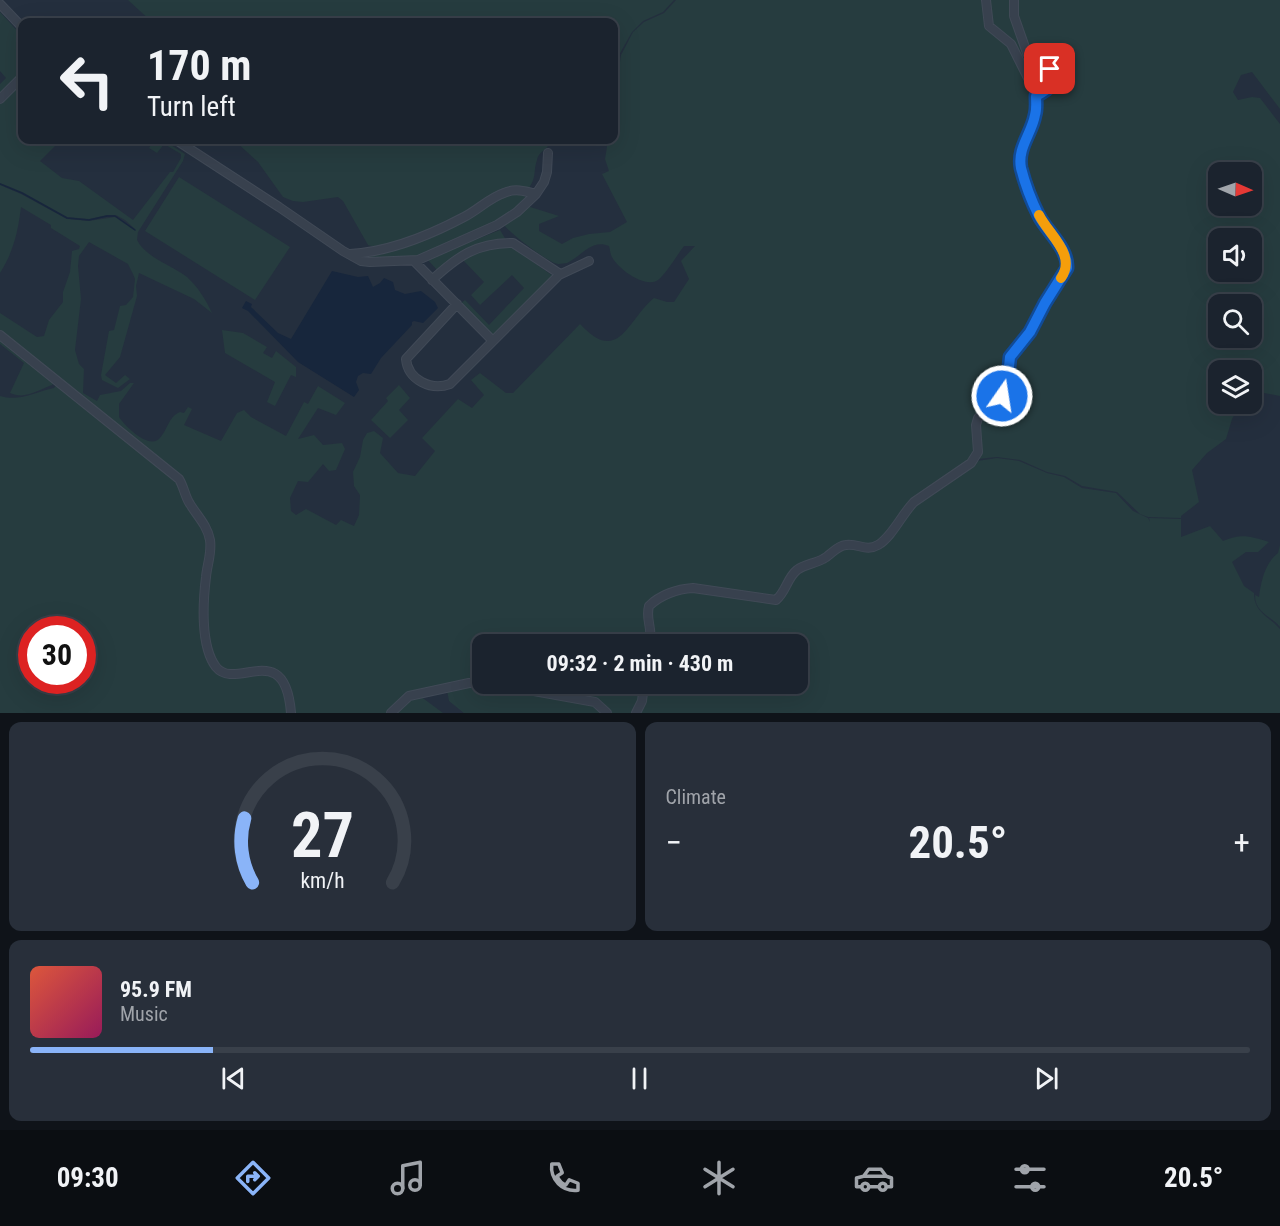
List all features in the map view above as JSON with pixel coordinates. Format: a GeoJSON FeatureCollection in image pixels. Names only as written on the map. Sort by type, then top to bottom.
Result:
{"type":"FeatureCollection","features":[{"type":"Feature","properties":{"kind":"street"},"geometry":{"type":"LineString","coordinates":[[652,634],[647,612],[649,606],[663,597],[693,588],[776,600],[799,568],[826,558],[838,547],[850,544],[862,548],[878,545],[915,502],[971,463],[976,457],[978,418],[1005,392],[1010,357],[1030,332],[1067,268],[1064,252],[1040,217],[1022,168],[1022,149],[1036,114],[1036,96],[1011,44],[989,27],[986,0]]}},
{"type":"Feature","properties":{"kind":"street"},"geometry":{"type":"LineString","coordinates":[[1014,0],[1014,16],[1027,53],[1033,60],[1053,73],[1052,85],[1036,96]]}},
{"type":"Feature","properties":{"kind":"street"},"geometry":{"type":"LineString","coordinates":[[0,4],[18,23]]}},
{"type":"Feature","properties":{"kind":"street"},"geometry":{"type":"LineString","coordinates":[[0,99],[18,82]]}},
{"type":"Feature","properties":{"kind":"street"},"geometry":{"type":"LineString","coordinates":[[182,144],[348,254],[361,261],[370,262],[414,261],[438,253],[497,225],[522,208],[536,194],[547,172],[548,153]]}},
{"type":"Feature","properties":{"kind":"street"},"geometry":{"type":"LineString","coordinates":[[348,254],[390,248],[464,218],[504,193],[518,190],[536,194]]}},
{"type":"Feature","properties":{"kind":"street"},"geometry":{"type":"LineString","coordinates":[[432,280],[455,258],[489,245],[503,243],[513,243],[560,274]]}},
{"type":"Feature","properties":{"kind":"street"},"geometry":{"type":"LineString","coordinates":[[414,261],[493,341]]}},
{"type":"Feature","properties":{"kind":"street"},"geometry":{"type":"LineString","coordinates":[[457,304],[408,355],[407,365],[412,374],[426,384],[444,386],[450,384],[560,274],[589,261]]}},
{"type":"Feature","properties":{"kind":"street"},"geometry":{"type":"LineString","coordinates":[[0,335],[179,479],[189,502],[204,522],[210,540],[204,598],[206,638],[212,661],[222,672],[274,673],[288,688],[291,713]]}},
{"type":"Feature","properties":{"kind":"street"},"geometry":{"type":"LineString","coordinates":[[391,713],[409,696],[472,683]]}},
{"type":"Feature","properties":{"kind":"street"},"geometry":{"type":"LineString","coordinates":[[551,694],[595,702],[607,713]]}},
{"type":"Feature","properties":{"kind":"street"},"geometry":{"type":"LineString","coordinates":[[636,713],[643,694]]}},
{"type":"Feature","properties":{"kind":"green space"},"geometry":{"type":"Polygon","coordinates":[[[128,0],[674,0],[663,12],[643,21],[632,32],[619,55],[618,69],[618,18],[148,18],[128,0]]]}},
{"type":"Feature","properties":{"kind":"green space"},"geometry":{"type":"Polygon","coordinates":[[[676,0],[984,0],[984,13],[1008,44],[1031,92],[1033,109],[1020,171],[1062,253],[1064,272],[1034,322],[1013,349],[1004,388],[980,412],[976,449],[971,459],[913,501],[882,539],[873,545],[850,542],[805,562],[775,597],[694,584],[653,599],[648,634],[472,634],[472,682],[414,692],[389,713],[293,713],[290,688],[282,675],[229,671],[218,666],[210,647],[206,618],[212,535],[207,522],[190,498],[182,478],[172,468],[134,442],[0,332],[0,313],[37,337],[44,336],[49,320],[63,302],[72,251],[79,249],[80,246],[21,207],[14,242],[0,273],[0,185],[67,219],[89,221],[115,217],[135,229],[116,215],[89,219],[67,217],[22,192],[0,183],[0,101],[18,84],[18,144],[57,144],[40,161],[62,178],[79,181],[133,220],[170,172],[173,172],[181,158],[181,154],[164,144],[169,144],[185,154],[183,161],[138,232],[137,240],[146,252],[187,277],[195,285],[212,313],[194,299],[139,273],[136,286],[137,296],[120,357],[105,375],[116,383],[125,375],[130,379],[118,388],[102,380],[109,331],[114,330],[120,306],[126,305],[133,297],[135,279],[128,264],[89,242],[79,256],[78,266],[81,299],[75,350],[79,364],[84,369],[83,393],[97,401],[100,395],[121,391],[130,383],[134,383],[119,404],[119,417],[126,426],[143,439],[154,441],[159,439],[170,420],[180,412],[184,413],[188,407],[192,409],[184,425],[221,441],[237,413],[244,410],[251,417],[286,436],[304,402],[308,404],[318,386],[345,403],[336,415],[318,408],[298,439],[314,435],[323,445],[342,443],[345,449],[336,470],[329,471],[323,464],[308,482],[298,481],[290,498],[291,511],[296,515],[306,509],[336,525],[341,520],[354,526],[359,515],[360,495],[354,486],[353,472],[367,433],[374,431],[383,438],[380,453],[398,473],[415,476],[435,451],[422,438],[458,399],[472,408],[484,395],[471,380],[480,373],[506,393],[513,393],[580,324],[593,336],[604,341],[613,340],[622,335],[654,298],[674,302],[689,279],[681,261],[695,246],[684,246],[658,280],[646,282],[632,276],[619,266],[611,255],[609,246],[603,244],[592,246],[567,263],[558,264],[530,247],[504,225],[527,206],[559,216],[539,224],[539,231],[562,244],[573,238],[589,234],[610,232],[627,222],[602,174],[609,171],[605,159],[606,144],[618,144],[618,75],[621,55],[633,32],[644,22],[664,13],[676,0]]]}},
{"type":"Feature","properties":{"kind":"green space"},"geometry":{"type":"Polygon","coordinates":[[[988,0],[1012,0],[1025,53],[1045,68],[1052,78],[1045,89],[1035,85],[1013,44],[991,25],[988,0]]]}},
{"type":"Feature","properties":{"kind":"green space"},"geometry":{"type":"Polygon","coordinates":[[[1016,0],[1280,0],[1280,109],[1252,72],[1241,75],[1233,92],[1238,100],[1260,98],[1280,124],[1280,396],[1262,393],[1262,360],[1208,360],[1208,414],[1235,414],[1226,439],[1207,453],[1192,470],[1199,502],[1181,518],[1148,517],[1140,514],[1117,492],[1082,486],[1065,476],[1047,472],[1020,460],[997,457],[978,459],[980,418],[999,401],[1010,365],[1066,275],[1071,273],[1073,258],[1039,210],[1022,156],[1042,103],[1058,79],[1057,74],[1032,56],[1016,16],[1016,0]]]}},
{"type":"Feature","properties":{"kind":"green space"},"geometry":{"type":"Polygon","coordinates":[[[0,12],[18,32],[18,78],[0,96],[0,84],[6,78],[0,71],[0,12]]]}},
{"type":"Feature","properties":{"kind":"green space"},"geometry":{"type":"Polygon","coordinates":[[[152,144],[164,144],[157,153],[149,148],[152,144]]]}},
{"type":"Feature","properties":{"kind":"green space"},"geometry":{"type":"Polygon","coordinates":[[[238,144],[549,144],[538,157],[529,188],[524,188],[419,234],[379,246],[368,245],[343,201],[338,197],[303,202],[283,197],[258,162],[238,144]]]}},
{"type":"Feature","properties":{"kind":"green space"},"geometry":{"type":"Polygon","coordinates":[[[179,177],[290,247],[255,300],[145,231],[179,177]]]}},
{"type":"Feature","properties":{"kind":"green space"},"geometry":{"type":"Polygon","coordinates":[[[507,194],[521,194],[526,197],[526,200],[490,226],[418,257],[368,259],[367,256],[392,249],[507,194]]]}},
{"type":"Feature","properties":{"kind":"green space"},"geometry":{"type":"Polygon","coordinates":[[[500,230],[506,240],[469,249],[437,270],[427,259],[500,230]]]}},
{"type":"Feature","properties":{"kind":"green space"},"geometry":{"type":"Polygon","coordinates":[[[509,245],[553,276],[494,335],[490,334],[460,304],[465,300],[489,325],[524,288],[512,275],[480,305],[471,295],[484,282],[461,258],[476,252],[509,245]]]}},
{"type":"Feature","properties":{"kind":"green space"},"geometry":{"type":"Polygon","coordinates":[[[222,330],[243,333],[267,347],[263,353],[272,358],[276,351],[296,367],[296,377],[291,375],[275,406],[267,402],[275,382],[225,353],[222,330]]]}},
{"type":"Feature","properties":{"kind":"green space"},"geometry":{"type":"Polygon","coordinates":[[[0,337],[55,382],[26,395],[10,393],[24,363],[0,344],[0,337]]]}},
{"type":"Feature","properties":{"kind":"green space"},"geometry":{"type":"Polygon","coordinates":[[[57,384],[179,484],[202,523],[207,542],[201,600],[215,671],[255,673],[274,678],[285,689],[289,713],[0,713],[0,396],[21,397],[54,388],[57,384]]]}},
{"type":"Feature","properties":{"kind":"green space"},"geometry":{"type":"Polygon","coordinates":[[[399,385],[410,398],[399,410],[408,420],[390,438],[371,420],[388,401],[386,398],[399,385]]]}},
{"type":"Feature","properties":{"kind":"green space"},"geometry":{"type":"Polygon","coordinates":[[[997,458],[1019,461],[1047,473],[1064,477],[1082,488],[1116,493],[1133,511],[1148,518],[1150,522],[1149,518],[1181,519],[1181,537],[1210,526],[1223,541],[1246,536],[1269,542],[1258,552],[1246,552],[1232,562],[1244,586],[1254,593],[1259,610],[1280,629],[1280,713],[640,713],[644,694],[808,694],[808,634],[651,634],[652,609],[657,603],[673,595],[691,590],[773,602],[798,572],[825,562],[846,547],[868,551],[916,505],[977,461],[997,458]]]}},
{"type":"Feature","properties":{"kind":"green space"},"geometry":{"type":"Polygon","coordinates":[[[1280,545],[1280,627],[1260,610],[1255,595],[1259,597],[1264,573],[1278,553],[1280,545]]]}},
{"type":"Feature","properties":{"kind":"green space"},"geometry":{"type":"Polygon","coordinates":[[[472,685],[472,694],[535,694],[594,704],[604,713],[464,713],[449,701],[447,690],[472,685]]]}},
{"type":"Feature","properties":{"kind":"green space"},"geometry":{"type":"Polygon","coordinates":[[[555,694],[641,694],[633,713],[610,713],[602,704],[555,694]]]}},
{"type":"Feature","properties":{"kind":"green space"},"geometry":{"type":"Polygon","coordinates":[[[420,696],[443,713],[392,713],[405,700],[420,696]]]}},
{"type":"Feature","properties":{"kind":"water"},"geometry":{"type":"Polygon","coordinates":[[[332,271],[358,277],[368,276],[373,287],[384,278],[393,282],[395,290],[405,294],[421,291],[435,302],[438,308],[423,323],[412,322],[412,325],[381,358],[371,374],[363,373],[358,376],[356,382],[359,390],[354,397],[298,362],[248,311],[242,308],[246,301],[252,304],[251,307],[278,333],[291,339],[332,271]]]}},
{"type":"Feature","properties":{"kind":"waterway"},"geometry":{"type":"LineString","coordinates":[[0,184],[22,193],[67,218],[89,220],[115,216],[135,230]]}},
{"type":"Feature","properties":{"kind":"slow traffic"},"geometry":{"type":"LineString","coordinates":[[1039,215],[1064,252],[1067,268],[1061,278]]}},
{"type":"Feature","properties":{"kind":"route"},"geometry":{"type":"LineString","coordinates":[[1002,396],[1007,386],[1010,357],[1030,332],[1067,268],[1064,252],[1045,226],[1036,208],[1021,159],[1022,149],[1036,114],[1036,96],[1045,92],[1054,81],[1050,69]]}}]}
